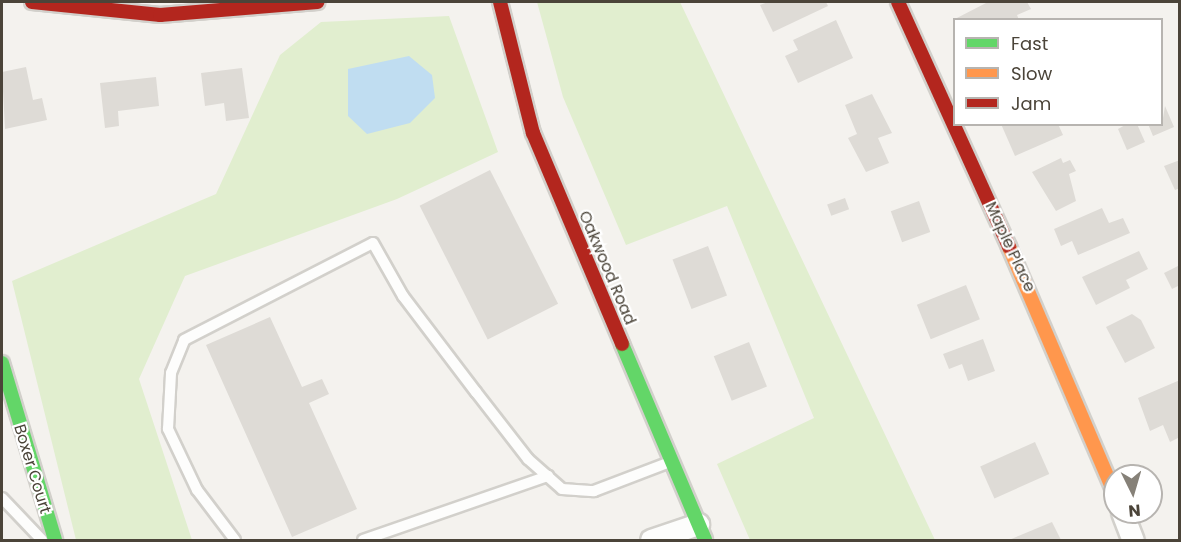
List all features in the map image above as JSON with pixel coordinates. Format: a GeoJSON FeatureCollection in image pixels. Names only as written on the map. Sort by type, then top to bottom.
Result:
{"type":"FeatureCollection","features":[{"type":"Feature","properties":{"kind":"street"},"geometry":{"type":"LineString","coordinates":[[32,2],[160,15],[317,2]]}},
{"type":"Feature","properties":{"kind":"street","name":"Oakwood Road"},"geometry":{"type":"LineString","coordinates":[[500,2],[533,133],[701,532]]}},
{"type":"Feature","properties":{"kind":"street","name":"Maple Place"},"geometry":{"type":"LineString","coordinates":[[898,2],[953,123]]}},
{"type":"Feature","properties":{"kind":"street","name":"Maple Place"},"geometry":{"type":"LineString","coordinates":[[954,126],[1071,382],[1103,464]]}},
{"type":"Feature","properties":{"kind":"street","name":"Boxer Court"},"geometry":{"type":"LineString","coordinates":[[2,363],[55,540]]}},
{"type":"Feature","properties":{"kind":"street"},"geometry":{"type":"LineString","coordinates":[[1127,524],[1133,540]]}},
{"type":"Feature","properties":{"kind":"street"},"geometry":{"type":"LineString","coordinates":[[651,540],[701,532]]}},
{"type":"Feature","properties":{"kind":"lane"},"geometry":{"type":"LineString","coordinates":[[235,540],[197,490],[168,429],[171,373],[184,340],[373,243],[403,296],[528,459],[562,489],[594,491],[670,462]]}},
{"type":"Feature","properties":{"kind":"lane"},"geometry":{"type":"LineString","coordinates":[[363,540],[548,476]]}},
{"type":"Feature","properties":{"kind":"lane"},"geometry":{"type":"LineString","coordinates":[[4,505],[42,540]]}},
{"type":"Feature","properties":{"kind":"green space"},"geometry":{"type":"Polygon","coordinates":[[[537,2],[680,2],[935,540],[750,540],[717,464],[814,418],[727,206],[626,245],[563,97],[537,2]]]}},
{"type":"Feature","properties":{"kind":"green space"},"geometry":{"type":"Polygon","coordinates":[[[449,16],[498,152],[397,199],[185,276],[139,379],[192,540],[76,540],[12,281],[216,194],[280,55],[321,22],[449,16]]]}},
{"type":"Feature","properties":{"kind":"water"},"geometry":{"type":"Polygon","coordinates":[[[409,56],[432,75],[435,98],[410,123],[367,134],[348,116],[348,69],[409,56]]]}},
{"type":"Feature","properties":{"kind":"building"},"geometry":{"type":"Polygon","coordinates":[[[768,2],[826,2],[828,6],[773,32],[760,5],[768,2]]]}},
{"type":"Feature","properties":{"kind":"building"},"geometry":{"type":"Polygon","coordinates":[[[988,2],[1027,2],[1031,9],[1017,15],[1018,18],[957,18],[988,2]]]}},
{"type":"Feature","properties":{"kind":"building"},"geometry":{"type":"Polygon","coordinates":[[[836,20],[853,58],[798,83],[785,56],[798,50],[793,40],[836,20]]]}},
{"type":"Feature","properties":{"kind":"building"},"geometry":{"type":"Polygon","coordinates":[[[26,67],[33,100],[42,98],[47,120],[5,129],[2,72],[26,67]]]}},
{"type":"Feature","properties":{"kind":"building"},"geometry":{"type":"Polygon","coordinates":[[[242,68],[249,118],[226,121],[224,103],[205,106],[201,73],[242,68]]]}},
{"type":"Feature","properties":{"kind":"building"},"geometry":{"type":"Polygon","coordinates":[[[156,77],[159,106],[118,111],[119,126],[105,128],[100,83],[156,77]]]}},
{"type":"Feature","properties":{"kind":"building"},"geometry":{"type":"Polygon","coordinates":[[[872,94],[892,133],[878,138],[889,163],[866,172],[848,138],[857,134],[845,105],[872,94]]]}},
{"type":"Feature","properties":{"kind":"building"},"geometry":{"type":"Polygon","coordinates":[[[1165,106],[1174,127],[1153,136],[1149,126],[1163,126],[1165,106]]]}},
{"type":"Feature","properties":{"kind":"building"},"geometry":{"type":"Polygon","coordinates":[[[1002,126],[1059,126],[1063,135],[1015,156],[1002,126]]]}},
{"type":"Feature","properties":{"kind":"building"},"geometry":{"type":"Polygon","coordinates":[[[1123,126],[1138,126],[1145,142],[1127,150],[1118,129],[1123,126]]]}},
{"type":"Feature","properties":{"kind":"building"},"geometry":{"type":"Polygon","coordinates":[[[1061,158],[1063,163],[1070,160],[1076,171],[1069,174],[1076,201],[1056,211],[1032,172],[1061,158]]]}},
{"type":"Feature","properties":{"kind":"building"},"geometry":{"type":"Polygon","coordinates":[[[1180,160],[1180,188],[1175,190],[1164,166],[1180,160]]]}},
{"type":"Feature","properties":{"kind":"building"},"geometry":{"type":"Polygon","coordinates":[[[490,170],[558,304],[488,340],[420,206],[490,170]]]}},
{"type":"Feature","properties":{"kind":"building"},"geometry":{"type":"Polygon","coordinates":[[[845,198],[849,209],[831,216],[827,204],[845,198]]]}},
{"type":"Feature","properties":{"kind":"building"},"geometry":{"type":"Polygon","coordinates":[[[919,201],[930,232],[902,242],[891,211],[919,201]]]}},
{"type":"Feature","properties":{"kind":"building"},"geometry":{"type":"Polygon","coordinates":[[[1102,208],[1109,223],[1123,218],[1130,233],[1078,255],[1072,241],[1061,246],[1054,229],[1102,208]]]}},
{"type":"Feature","properties":{"kind":"building"},"geometry":{"type":"Polygon","coordinates":[[[708,246],[727,295],[692,309],[673,260],[708,246]]]}},
{"type":"Feature","properties":{"kind":"building"},"geometry":{"type":"Polygon","coordinates":[[[1139,251],[1148,269],[1126,280],[1130,288],[1096,305],[1082,277],[1139,251]]]}},
{"type":"Feature","properties":{"kind":"building"},"geometry":{"type":"Polygon","coordinates":[[[1180,265],[1180,285],[1172,289],[1164,273],[1180,265]]]}},
{"type":"Feature","properties":{"kind":"building"},"geometry":{"type":"Polygon","coordinates":[[[966,285],[980,319],[931,339],[917,305],[966,285]]]}},
{"type":"Feature","properties":{"kind":"building"},"geometry":{"type":"Polygon","coordinates":[[[1132,314],[1141,320],[1155,348],[1125,363],[1106,327],[1132,314]]]}},
{"type":"Feature","properties":{"kind":"building"},"geometry":{"type":"Polygon","coordinates":[[[270,317],[302,387],[322,379],[329,394],[309,403],[357,509],[292,537],[206,345],[270,317]]]}},
{"type":"Feature","properties":{"kind":"building"},"geometry":{"type":"Polygon","coordinates":[[[983,339],[995,371],[968,381],[962,364],[949,369],[943,354],[983,339]]]}},
{"type":"Feature","properties":{"kind":"building"},"geometry":{"type":"Polygon","coordinates":[[[749,342],[767,387],[732,401],[714,356],[749,342]]]}},
{"type":"Feature","properties":{"kind":"building"},"geometry":{"type":"Polygon","coordinates":[[[1180,380],[1180,437],[1170,442],[1163,425],[1150,431],[1138,398],[1180,380]]]}},
{"type":"Feature","properties":{"kind":"building"},"geometry":{"type":"Polygon","coordinates":[[[1035,442],[1049,474],[994,498],[980,466],[1035,442]]]}},
{"type":"Feature","properties":{"kind":"building"},"geometry":{"type":"Polygon","coordinates":[[[1052,522],[1061,540],[1009,540],[1052,522]]]}},
{"type":"Feature","properties":{"kind":"traffic: fast"},"geometry":{"type":"LineString","coordinates":[[622,344],[705,540]]}},
{"type":"Feature","properties":{"kind":"traffic: fast"},"geometry":{"type":"LineString","coordinates":[[2,363],[55,540]]}},
{"type":"Feature","properties":{"kind":"traffic: slow"},"geometry":{"type":"LineString","coordinates":[[1009,247],[1103,466]]}},
{"type":"Feature","properties":{"kind":"traffic: jam"},"geometry":{"type":"LineString","coordinates":[[32,2],[160,15],[317,2]]}},
{"type":"Feature","properties":{"kind":"traffic: jam"},"geometry":{"type":"LineString","coordinates":[[500,2],[533,133],[622,344]]}},
{"type":"Feature","properties":{"kind":"traffic: jam"},"geometry":{"type":"LineString","coordinates":[[898,2],[953,123]]}},
{"type":"Feature","properties":{"kind":"traffic: jam"},"geometry":{"type":"LineString","coordinates":[[954,126],[1009,247]]}}]}
